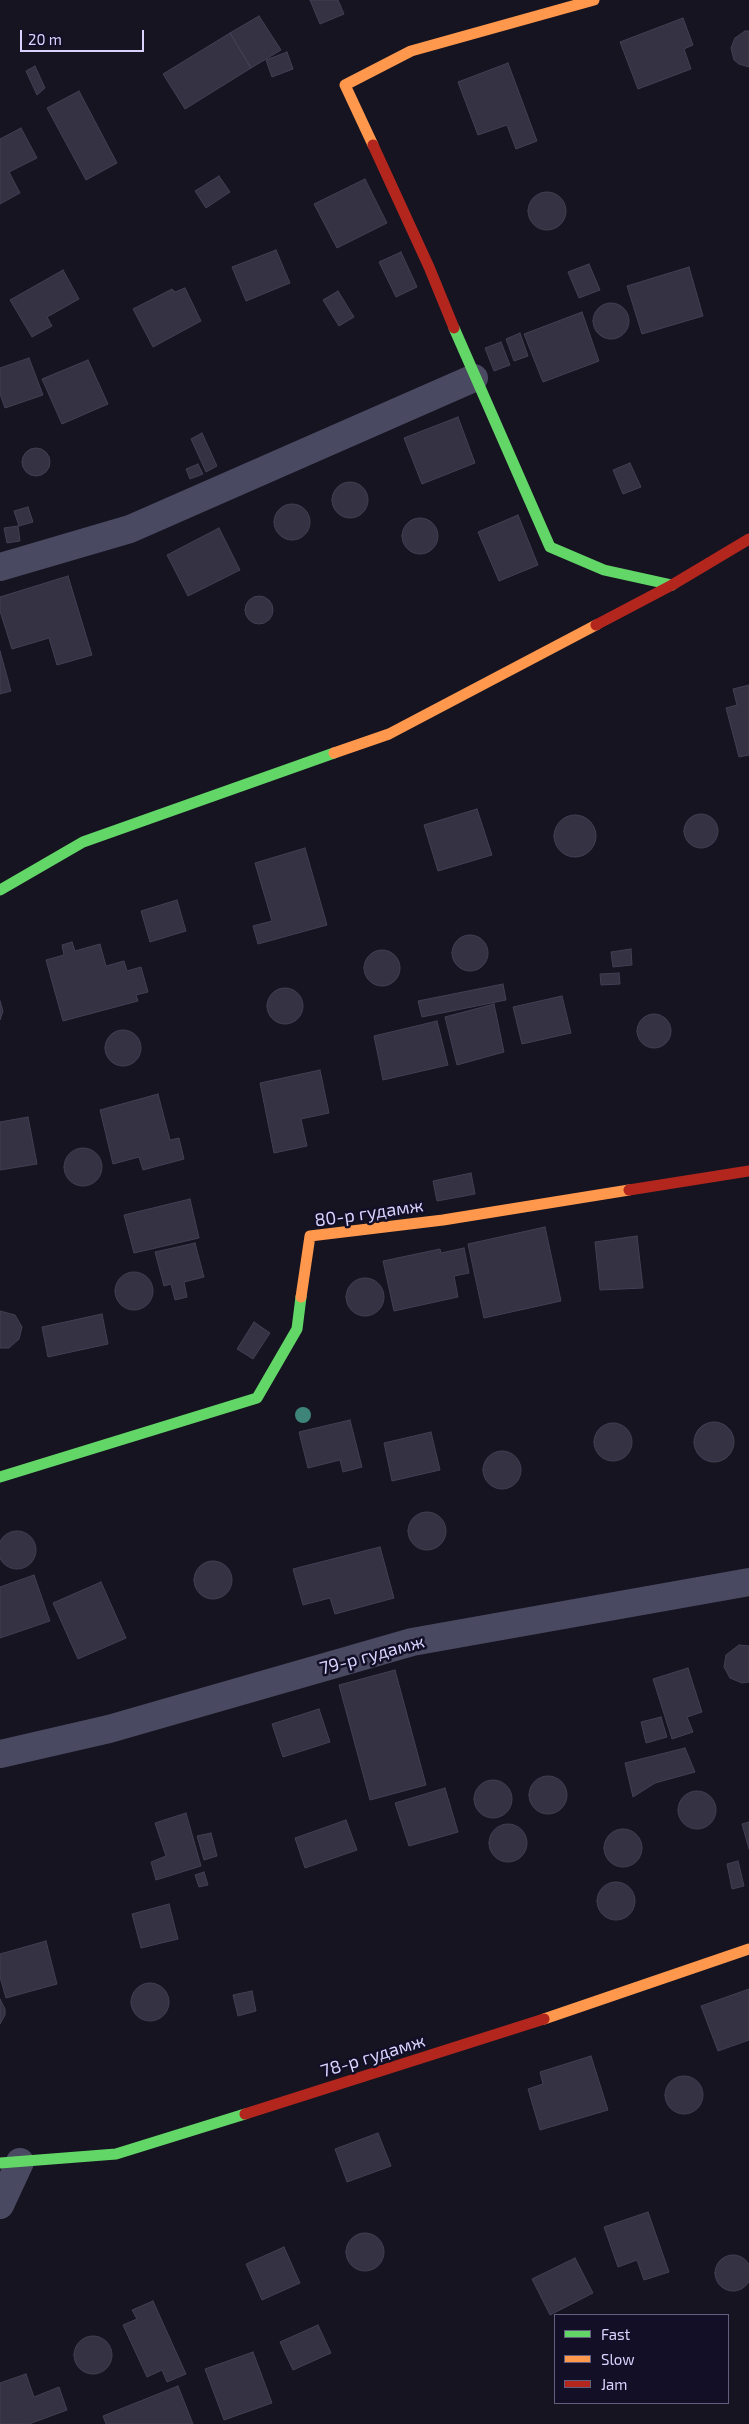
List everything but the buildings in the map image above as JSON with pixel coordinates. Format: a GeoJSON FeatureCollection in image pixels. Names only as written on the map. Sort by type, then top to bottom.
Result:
{"type":"FeatureCollection","features":[{"type":"Feature","properties":{"kind":"street"},"geometry":{"type":"LineString","coordinates":[[577,3],[411,52],[345,85],[429,267],[474,378],[550,547],[604,570],[672,585]]}},
{"type":"Feature","properties":{"kind":"street"},"geometry":{"type":"LineString","coordinates":[[0,567],[130,530],[474,378]]}},
{"type":"Feature","properties":{"kind":"street"},"geometry":{"type":"LineString","coordinates":[[0,890],[83,842],[389,734],[672,585],[749,539]]}},
{"type":"Feature","properties":{"kind":"street","name":"80-р гудамж"},"geometry":{"type":"LineString","coordinates":[[0,1477],[257,1398],[297,1329],[310,1236],[443,1220],[749,1171]]}},
{"type":"Feature","properties":{"kind":"street","name":"79-р гудамж"},"geometry":{"type":"LineString","coordinates":[[0,1754],[109,1729],[412,1642],[749,1582]]}},
{"type":"Feature","properties":{"kind":"street","name":"78-р гудамж"},"geometry":{"type":"LineString","coordinates":[[10,2162],[116,2154],[490,2038],[749,1949]]}},
{"type":"Feature","properties":{"kind":"street"},"geometry":{"type":"LineString","coordinates":[[0,2205],[10,2162]]}},
{"type":"Feature","properties":{"kind":"traffic: fast"},"geometry":{"type":"LineString","coordinates":[[454,328],[550,547],[604,570],[672,585]]}},
{"type":"Feature","properties":{"kind":"traffic: fast"},"geometry":{"type":"LineString","coordinates":[[0,890],[83,842],[334,753]]}},
{"type":"Feature","properties":{"kind":"traffic: fast"},"geometry":{"type":"LineString","coordinates":[[0,1477],[257,1398],[297,1329],[301,1297]]}},
{"type":"Feature","properties":{"kind":"traffic: fast"},"geometry":{"type":"LineString","coordinates":[[0,2163],[116,2154],[245,2114]]}},
{"type":"Feature","properties":{"kind":"traffic: slow"},"geometry":{"type":"LineString","coordinates":[[373,145],[345,85],[411,51],[594,0]]}},
{"type":"Feature","properties":{"kind":"traffic: slow"},"geometry":{"type":"LineString","coordinates":[[334,753],[389,734],[596,625]]}},
{"type":"Feature","properties":{"kind":"traffic: slow"},"geometry":{"type":"LineString","coordinates":[[301,1297],[310,1236],[443,1220],[629,1190]]}},
{"type":"Feature","properties":{"kind":"traffic: slow"},"geometry":{"type":"LineString","coordinates":[[544,2019],[749,1949]]}},
{"type":"Feature","properties":{"kind":"traffic: jam"},"geometry":{"type":"LineString","coordinates":[[373,145],[429,267],[454,328]]}},
{"type":"Feature","properties":{"kind":"traffic: jam"},"geometry":{"type":"LineString","coordinates":[[596,625],[672,585],[749,539]]}},
{"type":"Feature","properties":{"kind":"traffic: jam"},"geometry":{"type":"LineString","coordinates":[[629,1190],[749,1171]]}},
{"type":"Feature","properties":{"kind":"traffic: jam"},"geometry":{"type":"LineString","coordinates":[[245,2114],[544,2019]]}}]}
